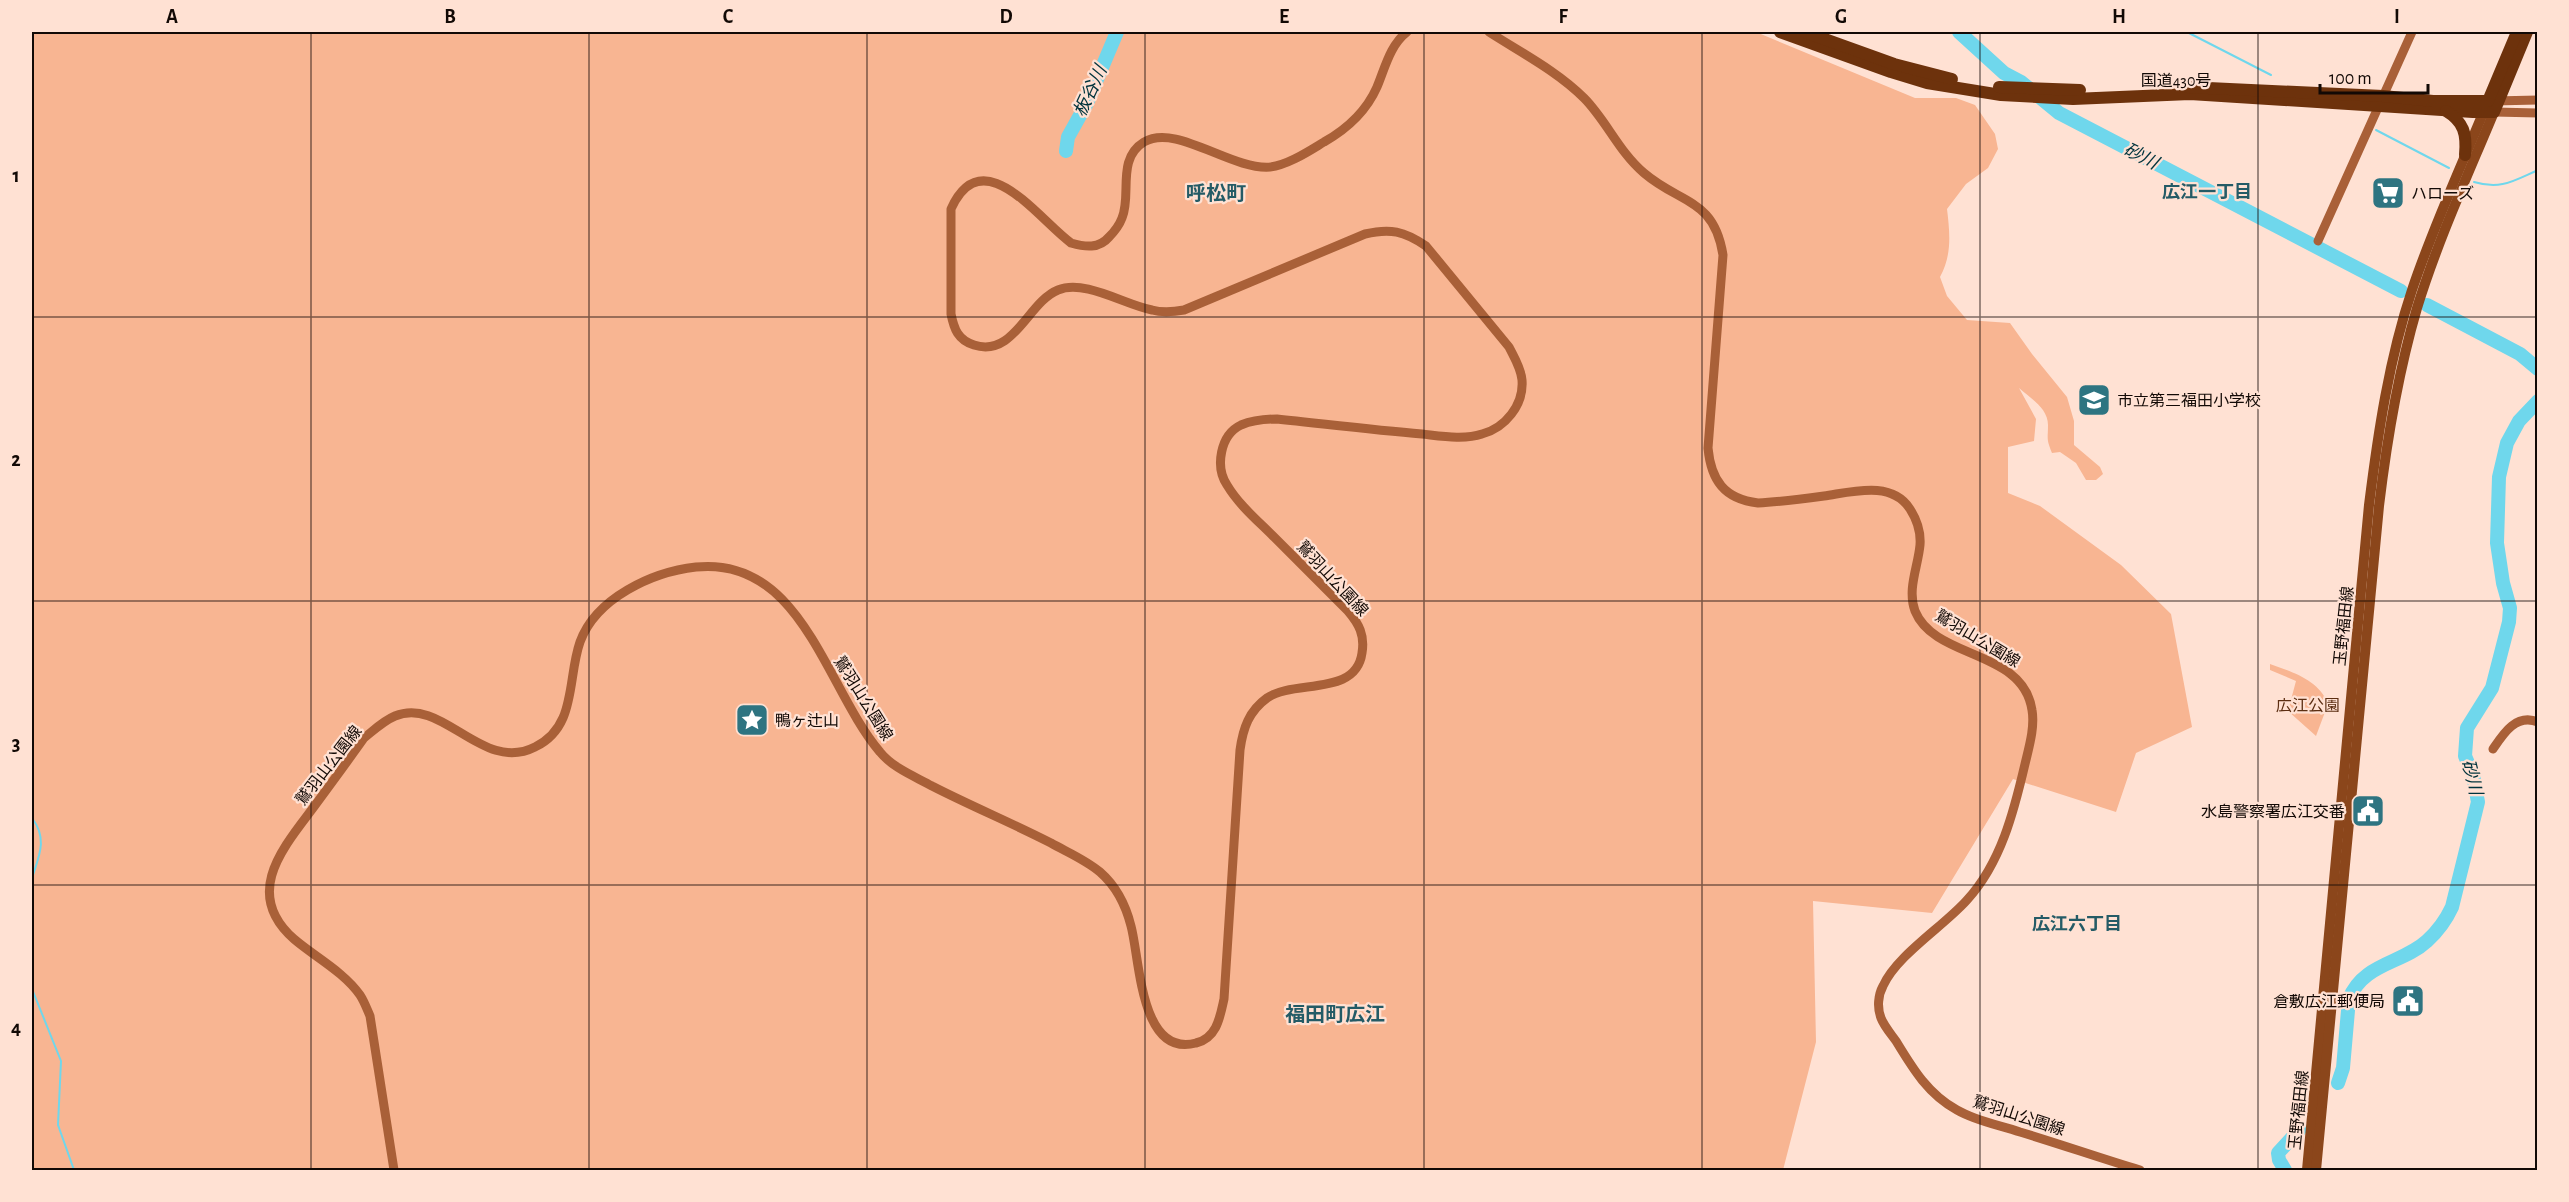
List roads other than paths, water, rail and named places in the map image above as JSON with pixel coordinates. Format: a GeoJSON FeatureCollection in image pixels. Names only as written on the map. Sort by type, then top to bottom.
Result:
{"type":"FeatureCollection","features":[{"type":"Feature","properties":{"kind":"highway","name":"国道430号"},"geometry":{"type":"LineString","coordinates":[[1780,32],[1927,83],[2032,94],[2190,94],[2433,101],[2491,106]]}},
{"type":"Feature","properties":{"kind":"highway","name":"国道430号"},"geometry":{"type":"LineString","coordinates":[[1805,32],[1929,74],[2032,94]]}},
{"type":"Feature","properties":{"kind":"highway"},"geometry":{"type":"LineString","coordinates":[[2491,106],[2517,32]]}},
{"type":"Feature","properties":{"kind":"highway"},"geometry":{"type":"LineString","coordinates":[[2491,106],[2527,32]]}},
{"type":"Feature","properties":{"kind":"highway","name":"国道430号"},"geometry":{"type":"LineString","coordinates":[[2380,101],[2446,111],[2491,106]]}},
{"type":"Feature","properties":{"kind":"highway"},"geometry":{"type":"LineString","coordinates":[[2446,111],[2463,126],[2466,142],[2465,154]]}},
{"type":"Feature","properties":{"kind":"main road","name":"鷲羽山公園線"},"geometry":{"type":"LineString","coordinates":[[394,1170],[370,1016],[360,995],[344,979],[291,937],[277,920],[271,905],[269,889],[276,861],[364,738],[397,715],[415,713],[433,718],[484,747],[502,753],[519,753],[536,747],[553,735],[564,718],[580,643],[590,623],[604,606],[625,592],[682,569],[713,567],[729,569],[743,573],[782,597],[793,609],[862,730],[892,764],[1055,846],[1100,872],[1118,894],[1125,908],[1135,943],[1144,997],[1155,1026],[1162,1035],[1182,1045],[1203,1041],[1213,1033],[1220,1019],[1224,999],[1240,750],[1248,719],[1257,707],[1276,694],[1329,684],[1343,678],[1355,669],[1362,656],[1363,641],[1360,626],[1348,611],[1246,509],[1226,485],[1221,471],[1221,456],[1226,440],[1238,426],[1256,420],[1277,419],[1449,436],[1480,435],[1496,429],[1508,420],[1516,408],[1522,394],[1522,379],[1518,364],[1509,347],[1426,246],[1413,237],[1384,230],[1365,234],[1184,310],[1167,313],[1150,310],[1094,291],[1075,287],[1059,290],[1042,301],[1013,334],[1001,343],[991,347],[976,346],[963,340],[955,330],[951,314],[951,209],[958,194],[968,186],[979,181],[993,180],[1017,195],[1071,243],[1093,246],[1105,241],[1123,217],[1127,166],[1134,152],[1143,143],[1159,137],[1176,139],[1254,167],[1273,167],[1291,160],[1325,142],[1355,120],[1368,105],[1391,52],[1407,32]]}},
{"type":"Feature","properties":{"kind":"main road","name":"鷲羽山公園線"},"geometry":{"type":"LineString","coordinates":[[1490,32],[1582,96],[1632,161],[1645,174],[1699,208],[1714,225],[1720,239],[1722,255],[1708,448],[1710,465],[1716,481],[1746,502],[1758,503],[1871,490],[1894,494],[1905,501],[1917,519],[1920,532],[1913,598],[1916,611],[1922,621],[1931,631],[1946,640],[2003,668],[2024,687],[2033,712],[2032,728],[2014,807],[1999,849],[1979,885],[1967,900],[1890,974],[1880,995],[1881,1017],[1916,1074],[1946,1104],[1973,1117],[2140,1170]]}},
{"type":"Feature","properties":{"kind":"main road"},"geometry":{"type":"LineString","coordinates":[[2318,241],[2412,32]]}},
{"type":"Feature","properties":{"kind":"main road"},"geometry":{"type":"LineString","coordinates":[[2491,106],[2538,100]]}},
{"type":"Feature","properties":{"kind":"main road"},"geometry":{"type":"LineString","coordinates":[[2491,106],[2538,112]]}},
{"type":"Feature","properties":{"kind":"main road","name":"玉野福田線"},"geometry":{"type":"LineString","coordinates":[[2307,1170],[2369,505],[2377,442],[2395,353],[2412,290],[2465,154],[2491,106]]}},
{"type":"Feature","properties":{"kind":"main road","name":"玉野福田線"},"geometry":{"type":"LineString","coordinates":[[2316,1170],[2376,535],[2387,444],[2404,355],[2417,308],[2491,106]]}},
{"type":"Feature","properties":{"kind":"main road"},"geometry":{"type":"LineString","coordinates":[[2493,749],[2504,732],[2516,722],[2532,720],[2538,722]]}},
{"type":"Feature","properties":{"kind":"main road"},"geometry":{"type":"LineString","coordinates":[[2103,1170],[2106,1160]]}},
{"type":"Feature","properties":{"kind":"waterway","name":"板谷川"},"geometry":{"type":"LineString","coordinates":[[1066,151],[1068,137],[1087,103],[1117,32]]}},
{"type":"Feature","properties":{"kind":"waterway","name":"砂川"},"geometry":{"type":"LineString","coordinates":[[1959,32],[2004,73],[2021,82],[2059,113],[2401,291]]}},
{"type":"Feature","properties":{"kind":"waterway"},"geometry":{"type":"LineString","coordinates":[[2187,32],[2271,75]]}},
{"type":"Feature","properties":{"kind":"waterway"},"geometry":{"type":"LineString","coordinates":[[2376,130],[2449,168]]}},
{"type":"Feature","properties":{"kind":"waterway"},"geometry":{"type":"LineString","coordinates":[[2474,182],[2500,185],[2538,170]]}},
{"type":"Feature","properties":{"kind":"waterway","name":"砂川"},"geometry":{"type":"LineString","coordinates":[[2427,305],[2520,354],[2538,369]]}},
{"type":"Feature","properties":{"kind":"waterway","name":"砂川"},"geometry":{"type":"LineString","coordinates":[[2338,1083],[2343,1068],[2349,999],[2355,987],[2373,971],[2417,949],[2427,941],[2441,925],[2452,907],[2478,802],[2473,775],[2465,756],[2467,728],[2492,688],[2509,622],[2510,608],[2503,583],[2497,543],[2499,477],[2507,443],[2519,421],[2538,401]]}},
{"type":"Feature","properties":{"kind":"waterway"},"geometry":{"type":"LineString","coordinates":[[32,818],[41,840],[41,848],[32,878]]}},
{"type":"Feature","properties":{"kind":"waterway"},"geometry":{"type":"LineString","coordinates":[[32,902],[32,914]]}},
{"type":"Feature","properties":{"kind":"waterway"},"geometry":{"type":"LineString","coordinates":[[32,989],[61,1061],[58,1125],[74,1170]]}},
{"type":"Feature","properties":{"kind":"waterway","name":"砂川"},"geometry":{"type":"LineString","coordinates":[[2285,1170],[2278,1153],[2300,1129]]}},
{"type":"Feature","properties":{"kind":"place","name":"ハローズ"},"geometry":{"type":"Point","coordinates":[2388,193]}},
{"type":"Feature","properties":{"kind":"place","name":"市立第三福田小学校"},"geometry":{"type":"Point","coordinates":[2094,400]}},
{"type":"Feature","properties":{"kind":"place","name":"鴨ヶ辻山"},"geometry":{"type":"Point","coordinates":[752,720]}},
{"type":"Feature","properties":{"kind":"place","name":"水島警察署広江交番"},"geometry":{"type":"Point","coordinates":[2368,811]}},
{"type":"Feature","properties":{"kind":"place","name":"倉敷広江郵便局"},"geometry":{"type":"Point","coordinates":[2408,1001]}},
{"type":"Feature","properties":{"kind":"district","name":"広江一丁目"},"geometry":{"type":"Point","coordinates":[2207,192]}},
{"type":"Feature","properties":{"kind":"district","name":"呼松町"},"geometry":{"type":"Point","coordinates":[1216,193]}},
{"type":"Feature","properties":{"kind":"district","name":"広江六丁目"},"geometry":{"type":"Point","coordinates":[2077,924]}},
{"type":"Feature","properties":{"kind":"district","name":"福田町広江"},"geometry":{"type":"Point","coordinates":[1335,1014]}},
{"type":"Feature","properties":{"kind":"park label","name":"広江公園"},"geometry":{"type":"Point","coordinates":[2308,705]}}]}
